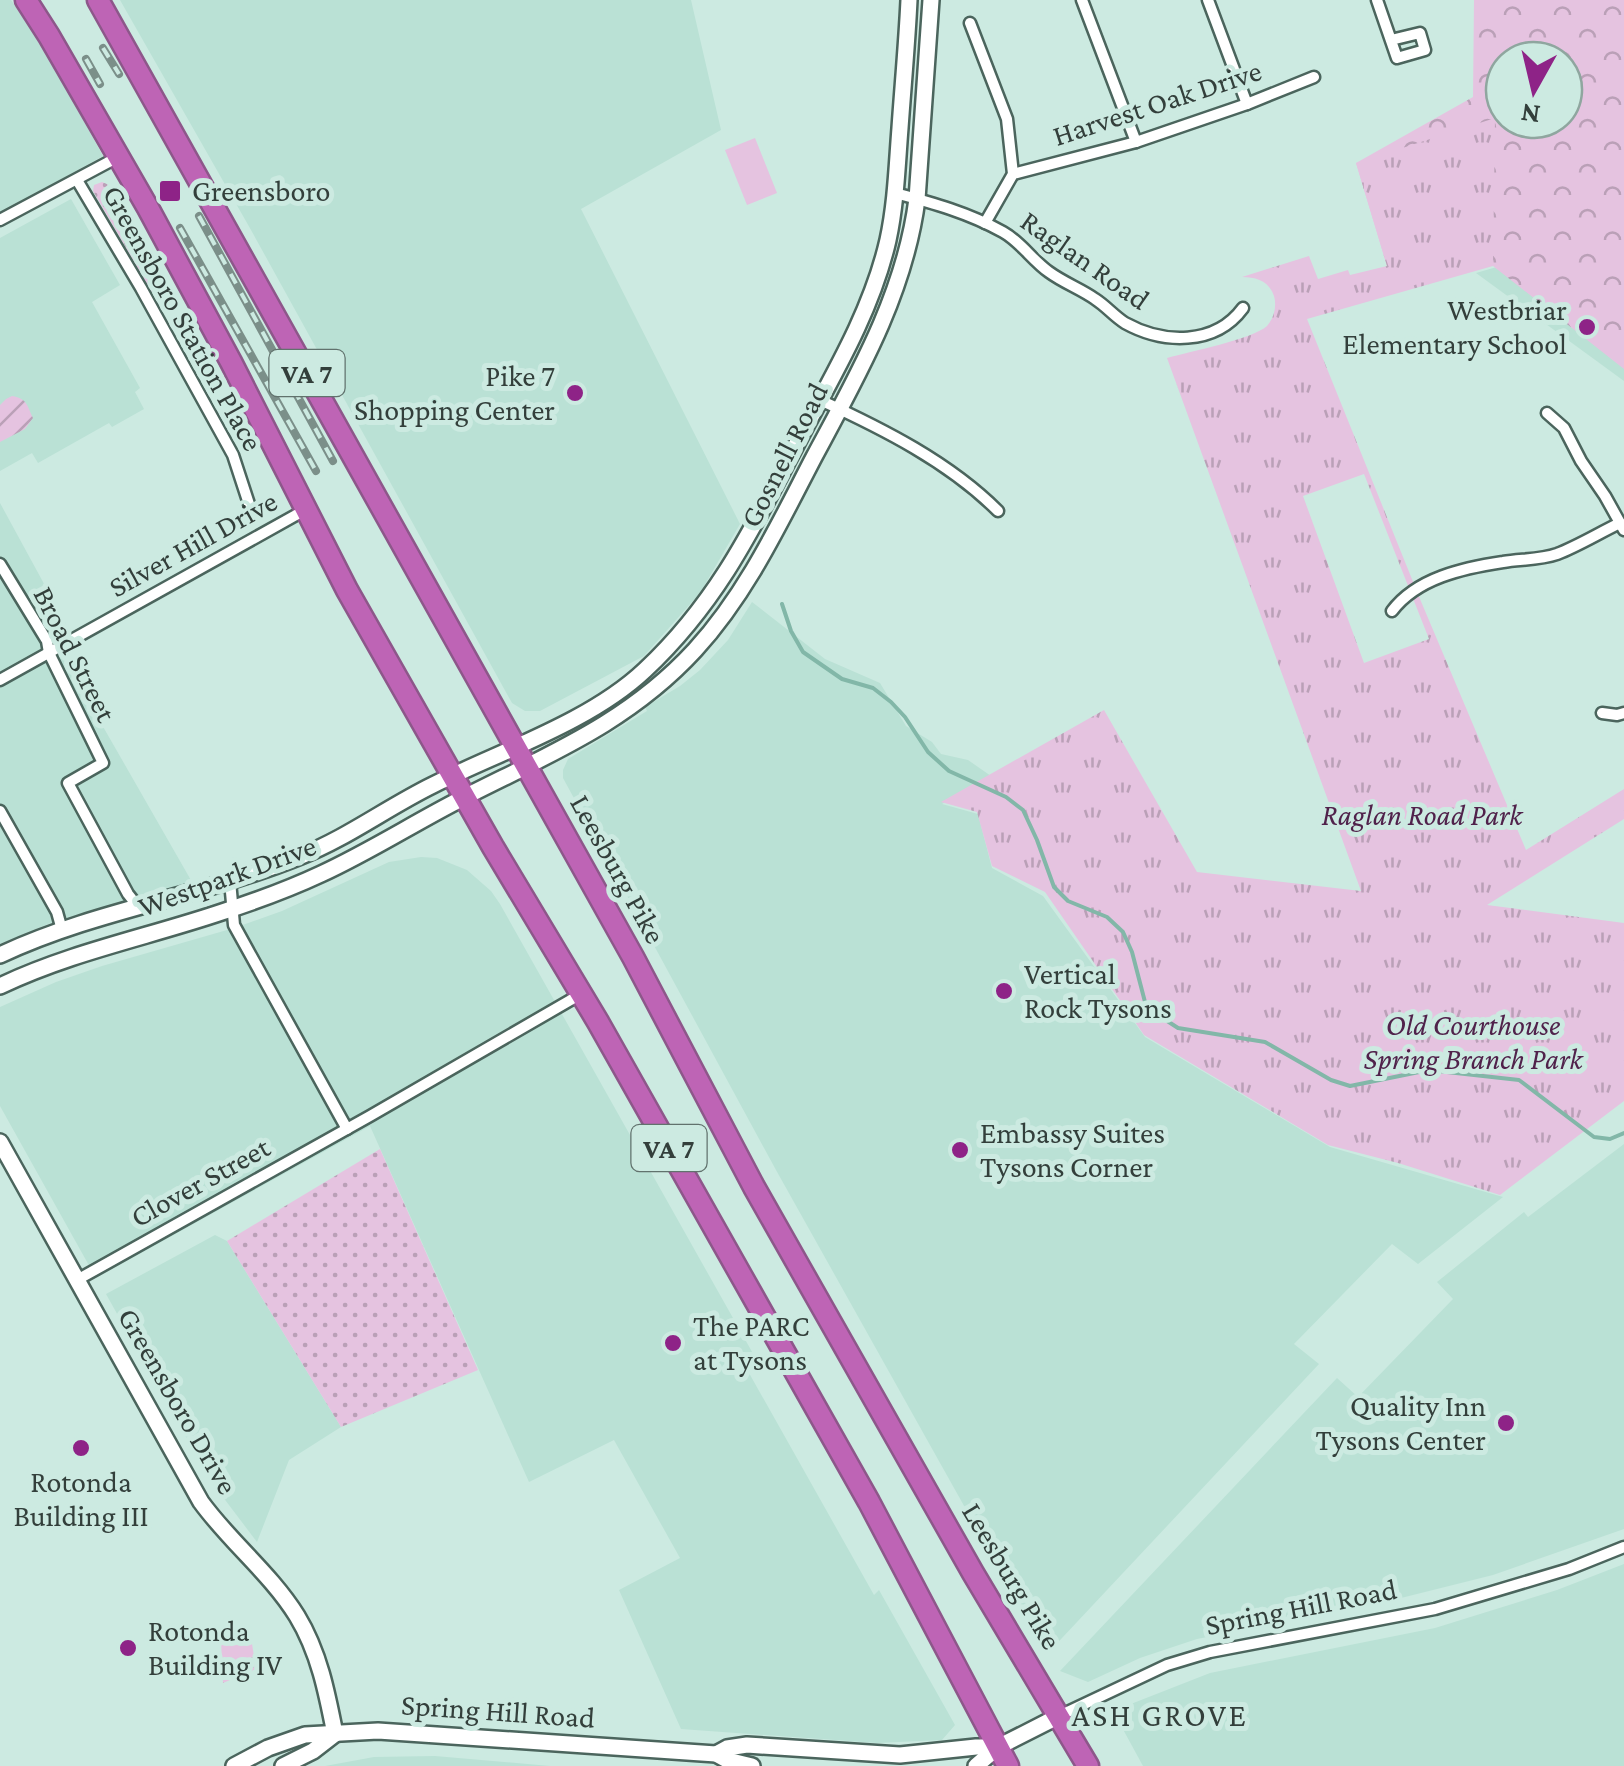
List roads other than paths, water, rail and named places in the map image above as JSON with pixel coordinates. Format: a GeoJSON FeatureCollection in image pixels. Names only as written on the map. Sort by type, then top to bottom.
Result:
{"type":"FeatureCollection","features":[{"type":"Feature","properties":{"kind":"highway","name":"VA 7"},"geometry":{"type":"LineString","coordinates":[[26,0],[50,36],[237,374],[355,605],[882,1526],[1008,1766]]}},
{"type":"Feature","properties":{"kind":"highway","name":"Leesburg Pike"},"geometry":{"type":"LineString","coordinates":[[98,0],[658,1001],[754,1187],[973,1574],[1088,1766]]}},
{"type":"Feature","properties":{"kind":"main road","name":"Gosnell Road"},"geometry":{"type":"LineString","coordinates":[[464,798],[580,740],[654,691],[696,649],[751,576],[840,409],[895,292],[918,199],[935,1]]}},
{"type":"Feature","properties":{"kind":"main road","name":"Gosnell Road"},"geometry":{"type":"LineString","coordinates":[[452,776],[584,713],[631,682],[684,630],[724,577],[820,400],[875,284],[896,193],[909,3]]}},
{"type":"Feature","properties":{"kind":"main road","name":"Westpark Drive"},"geometry":{"type":"LineString","coordinates":[[0,955],[62,930],[230,881],[306,854],[452,776]]}},
{"type":"Feature","properties":{"kind":"main road","name":"Westpark Drive"},"geometry":{"type":"LineString","coordinates":[[0,986],[71,958],[234,908],[324,873],[464,798]]}},
{"type":"Feature","properties":{"kind":"main road","name":"Greensboro Drive"},"geometry":{"type":"LineString","coordinates":[[0,1142],[201,1502],[296,1615],[318,1661],[335,1734]]}},
{"type":"Feature","properties":{"kind":"main road","name":"Spring Hill Road"},"geometry":{"type":"LineString","coordinates":[[976,1766],[998,1746],[1059,1716]]}},
{"type":"Feature","properties":{"kind":"main road","name":"Spring Hill Road"},"geometry":{"type":"LineString","coordinates":[[234,1766],[305,1734],[378,1731],[716,1754],[752,1766]]}},
{"type":"Feature","properties":{"kind":"main road","name":"Spring Hill Road"},"geometry":{"type":"LineString","coordinates":[[283,1766],[335,1734]]}},
{"type":"Feature","properties":{"kind":"main road","name":"Spring Hill Road"},"geometry":{"type":"LineString","coordinates":[[716,1754],[747,1745],[882,1755],[998,1746]]}},
{"type":"Feature","properties":{"kind":"street"},"geometry":{"type":"LineString","coordinates":[[1082,0],[1136,142]]}},
{"type":"Feature","properties":{"kind":"street"},"geometry":{"type":"LineString","coordinates":[[1208,0],[1247,104]]}},
{"type":"Feature","properties":{"kind":"street"},"geometry":{"type":"LineString","coordinates":[[1378,0],[1391,40],[1397,58],[1425,50],[1420,34],[1391,40]]}},
{"type":"Feature","properties":{"kind":"street"},"geometry":{"type":"LineString","coordinates":[[909,3],[935,1]]}},
{"type":"Feature","properties":{"kind":"street"},"geometry":{"type":"LineString","coordinates":[[970,23],[1007,119],[1014,174],[985,223]]}},
{"type":"Feature","properties":{"kind":"street","name":"Harvest Oak Drive"},"geometry":{"type":"LineString","coordinates":[[1014,174],[1136,142],[1314,78]]}},
{"type":"Feature","properties":{"kind":"street"},"geometry":{"type":"LineString","coordinates":[[77,180],[118,157]]}},
{"type":"Feature","properties":{"kind":"street","name":"Greensboro Station Place"},"geometry":{"type":"LineString","coordinates":[[0,220],[77,180],[233,455],[250,507]]}},
{"type":"Feature","properties":{"kind":"street","name":"Raglan Road"},"geometry":{"type":"LineString","coordinates":[[896,193],[985,223],[1017,242],[1048,272],[1144,332],[1168,338],[1204,335],[1228,324],[1243,308]]}},
{"type":"Feature","properties":{"kind":"street"},"geometry":{"type":"LineString","coordinates":[[820,400],[913,448],[981,494],[998,511]]}},
{"type":"Feature","properties":{"kind":"street"},"geometry":{"type":"LineString","coordinates":[[1392,611],[1413,589],[1439,578],[1502,562],[1557,554],[1622,527],[1564,428],[1547,413]]}},
{"type":"Feature","properties":{"kind":"street","name":"Silver Hill Drive"},"geometry":{"type":"LineString","coordinates":[[0,680],[305,510]]}},
{"type":"Feature","properties":{"kind":"street","name":"Broad Street"},"geometry":{"type":"LineString","coordinates":[[0,564],[47,641],[103,763],[68,783],[139,908]]}},
{"type":"Feature","properties":{"kind":"street"},"geometry":{"type":"LineString","coordinates":[[1602,713],[1624,714]]}},
{"type":"Feature","properties":{"kind":"street"},"geometry":{"type":"LineString","coordinates":[[0,810],[57,912],[62,930]]}},
{"type":"Feature","properties":{"kind":"street"},"geometry":{"type":"LineString","coordinates":[[230,881],[234,924],[347,1129]]}},
{"type":"Feature","properties":{"kind":"street","name":"Clover Street"},"geometry":{"type":"LineString","coordinates":[[77,1280],[581,994]]}},
{"type":"Feature","properties":{"kind":"street","name":"Spring Hill Road"},"geometry":{"type":"LineString","coordinates":[[1059,1716],[1149,1672],[1183,1660],[1435,1608],[1554,1574],[1624,1547]]}},
{"type":"Feature","properties":{"kind":"waterway"},"geometry":{"type":"LineString","coordinates":[[782,604],[803,652],[842,679],[873,688],[905,717],[928,752],[949,771],[1006,797],[1023,810],[1054,887],[1068,901],[1107,917],[1123,932],[1145,1002],[1178,1028],[1265,1042],[1331,1080],[1350,1086],[1429,1070],[1519,1080],[1594,1137],[1610,1139],[1624,1133]]}},
{"type":"Feature","properties":{"kind":"railway"},"geometry":{"type":"LineString","coordinates":[[103,48],[119,74]]}},
{"type":"Feature","properties":{"kind":"railway"},"geometry":{"type":"LineString","coordinates":[[86,59],[100,84]]}},
{"type":"Feature","properties":{"kind":"railway"},"geometry":{"type":"LineString","coordinates":[[199,216],[333,461]]}},
{"type":"Feature","properties":{"kind":"railway"},"geometry":{"type":"LineString","coordinates":[[180,228],[316,471]]}},
{"type":"Feature","properties":{"kind":"place","name":"Greensboro"},"geometry":{"type":"Point","coordinates":[170,191]}},
{"type":"Feature","properties":{"kind":"place","name":"Westbriar Elementary School"},"geometry":{"type":"Point","coordinates":[1587,327]}},
{"type":"Feature","properties":{"kind":"place","name":"Pike 7 Shopping Center"},"geometry":{"type":"Point","coordinates":[575,393]}},
{"type":"Feature","properties":{"kind":"place","name":"Vertical Rock Tysons"},"geometry":{"type":"Point","coordinates":[1004,991]}},
{"type":"Feature","properties":{"kind":"place","name":"Embassy Suites Tysons Corner"},"geometry":{"type":"Point","coordinates":[960,1150]}},
{"type":"Feature","properties":{"kind":"place","name":"The PARC at Tysons"},"geometry":{"type":"Point","coordinates":[673,1343]}},
{"type":"Feature","properties":{"kind":"place","name":"Quality Inn Tysons Center"},"geometry":{"type":"Point","coordinates":[1506,1423]}},
{"type":"Feature","properties":{"kind":"place","name":"Rotonda Building III"},"geometry":{"type":"Point","coordinates":[81,1448]}},
{"type":"Feature","properties":{"kind":"place","name":"Rotonda Building IV"},"geometry":{"type":"Point","coordinates":[128,1648]}},
{"type":"Feature","properties":{"kind":"district","name":"ASH GROVE"},"geometry":{"type":"Point","coordinates":[1160,1715]}},
{"type":"Feature","properties":{"kind":"park label","name":"Raglan Road Park"},"geometry":{"type":"Point","coordinates":[1422,815]}},
{"type":"Feature","properties":{"kind":"park label","name":"Old Courthouse Spring Branch Park"},"geometry":{"type":"Point","coordinates":[1473,1042]}}]}
